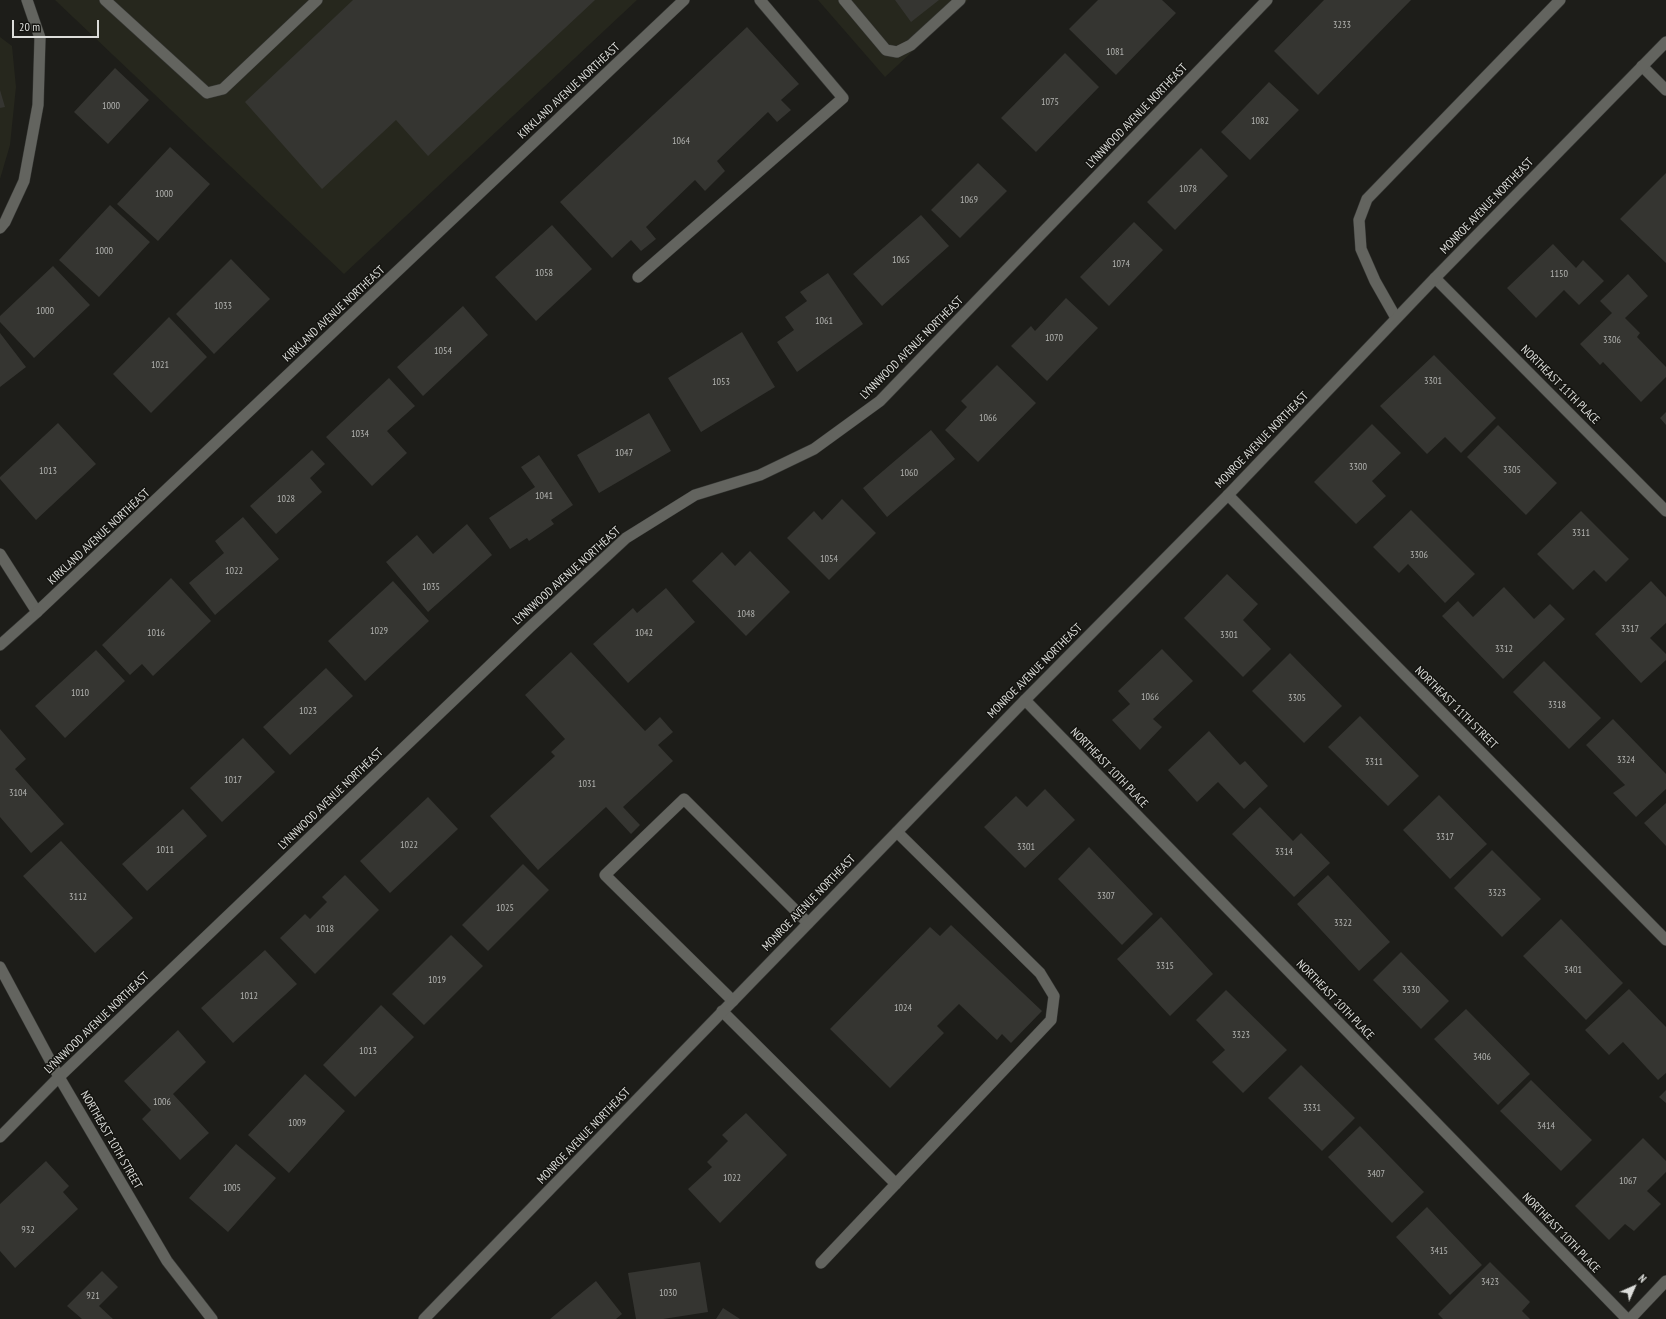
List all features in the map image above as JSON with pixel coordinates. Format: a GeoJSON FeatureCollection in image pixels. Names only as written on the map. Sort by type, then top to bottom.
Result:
{"type":"FeatureCollection","features":[{"type":"Feature","properties":{"kind":"street"},"geometry":{"type":"LineString","coordinates":[[0,228],[24,181],[38,105],[40,38],[28,0]]}},
{"type":"Feature","properties":{"kind":"street"},"geometry":{"type":"LineString","coordinates":[[106,0],[207,93],[223,89],[317,0]]}},
{"type":"Feature","properties":{"kind":"street","name":"KIRKLAND AVENUE NORTHEAST"},"geometry":{"type":"LineString","coordinates":[[0,645],[37,612],[684,0]]}},
{"type":"Feature","properties":{"kind":"street"},"geometry":{"type":"LineString","coordinates":[[638,277],[843,98],[760,0]]}},
{"type":"Feature","properties":{"kind":"street"},"geometry":{"type":"LineString","coordinates":[[844,0],[886,50],[897,52],[911,45],[960,0]]}},
{"type":"Feature","properties":{"kind":"street","name":"LYNNWOOD AVENUE NORTHEAST"},"geometry":{"type":"LineString","coordinates":[[0,1137],[59,1077],[529,628],[626,538],[695,496],[760,475],[814,449],[880,401],[1267,0]]}},
{"type":"Feature","properties":{"kind":"street"},"geometry":{"type":"LineString","coordinates":[[1396,318],[1375,281],[1361,249],[1358,220],[1367,199],[1560,0]]}},
{"type":"Feature","properties":{"kind":"street","name":"MONROE AVENUE NORTHEAST"},"geometry":{"type":"LineString","coordinates":[[424,1319],[1025,700],[1228,495],[1396,318],[1666,42]]}},
{"type":"Feature","properties":{"kind":"street"},"geometry":{"type":"LineString","coordinates":[[1642,66],[1666,90]]}},
{"type":"Feature","properties":{"kind":"street","name":"NORTHEAST 11TH PLACE"},"geometry":{"type":"LineString","coordinates":[[1435,278],[1666,511]]}},
{"type":"Feature","properties":{"kind":"street","name":"NORTHEAST 11TH STREET"},"geometry":{"type":"LineString","coordinates":[[1228,495],[1666,940]]}},
{"type":"Feature","properties":{"kind":"street"},"geometry":{"type":"LineString","coordinates":[[0,554],[37,612]]}},
{"type":"Feature","properties":{"kind":"street","name":"NORTHEAST 10TH PLACE"},"geometry":{"type":"LineString","coordinates":[[1025,700],[1629,1319]]}},
{"type":"Feature","properties":{"kind":"street"},"geometry":{"type":"LineString","coordinates":[[733,1001],[605,875],[684,799],[808,923]]}},
{"type":"Feature","properties":{"kind":"street"},"geometry":{"type":"LineString","coordinates":[[821,1263],[1051,1020],[1054,996],[1040,973],[897,832]]}},
{"type":"Feature","properties":{"kind":"street","name":"NORTHEAST 10TH STREET"},"geometry":{"type":"LineString","coordinates":[[0,967],[59,1077],[167,1261],[212,1319]]}},
{"type":"Feature","properties":{"kind":"street"},"geometry":{"type":"LineString","coordinates":[[722,1011],[896,1184]]}},
{"type":"Feature","properties":{"kind":"street"},"geometry":{"type":"LineString","coordinates":[[1629,1319],[1666,1281]]}},
{"type":"Feature","properties":{"kind":"shaded area"},"geometry":{"type":"Polygon","coordinates":[[[55,0],[637,0],[344,274],[55,0]]]}},
{"type":"Feature","properties":{"kind":"shaded area"},"geometry":{"type":"Polygon","coordinates":[[[818,0],[968,0],[885,77],[818,0]]]}},
{"type":"Feature","properties":{"kind":"shaded area"},"geometry":{"type":"Polygon","coordinates":[[[0,37],[12,46],[16,87],[10,145],[0,179],[0,37]]]}},
{"type":"Feature","properties":{"kind":"building"},"geometry":{"type":"Polygon","coordinates":[[[353,0],[595,0],[428,156],[396,120],[322,189],[245,102],[353,0]]]}},
{"type":"Feature","properties":{"kind":"building"},"geometry":{"type":"Polygon","coordinates":[[[895,0],[939,0],[911,22],[895,0]]]}},
{"type":"Feature","properties":{"kind":"building"},"geometry":{"type":"Polygon","coordinates":[[[1098,0],[1162,0],[1176,13],[1116,75],[1069,29],[1098,0]]]}},
{"type":"Feature","properties":{"kind":"building"},"geometry":{"type":"Polygon","coordinates":[[[1324,0],[1411,0],[1318,95],[1274,51],[1324,0]]]}},
{"type":"Feature","properties":{"kind":"building"},"geometry":{"type":"Polygon","coordinates":[[[747,27],[799,84],[781,100],[791,110],[777,122],[768,112],[717,161],[725,171],[705,191],[695,180],[646,227],[656,239],[641,251],[631,240],[612,258],[560,202],[747,27]]]}},
{"type":"Feature","properties":{"kind":"building"},"geometry":{"type":"Polygon","coordinates":[[[1065,53],[1099,87],[1036,152],[1001,118],[1065,53]]]}},
{"type":"Feature","properties":{"kind":"building"},"geometry":{"type":"Polygon","coordinates":[[[115,68],[149,100],[108,144],[74,112],[115,68]]]}},
{"type":"Feature","properties":{"kind":"building"},"geometry":{"type":"Polygon","coordinates":[[[1269,82],[1299,110],[1250,160],[1221,132],[1269,82]]]}},
{"type":"Feature","properties":{"kind":"building"},"geometry":{"type":"Polygon","coordinates":[[[0,90],[5,107],[0,108],[0,90]]]}},
{"type":"Feature","properties":{"kind":"building"},"geometry":{"type":"Polygon","coordinates":[[[170,147],[210,184],[158,241],[117,204],[170,147]]]}},
{"type":"Feature","properties":{"kind":"building"},"geometry":{"type":"Polygon","coordinates":[[[1201,148],[1228,176],[1175,230],[1147,202],[1201,148]]]}},
{"type":"Feature","properties":{"kind":"building"},"geometry":{"type":"Polygon","coordinates":[[[978,163],[1007,191],[960,238],[931,210],[978,163]]]}},
{"type":"Feature","properties":{"kind":"building"},"geometry":{"type":"Polygon","coordinates":[[[1666,173],[1666,263],[1620,219],[1666,173]]]}},
{"type":"Feature","properties":{"kind":"building"},"geometry":{"type":"Polygon","coordinates":[[[110,205],[150,242],[99,297],[59,260],[110,205]]]}},
{"type":"Feature","properties":{"kind":"building"},"geometry":{"type":"Polygon","coordinates":[[[921,215],[949,246],[882,306],[853,274],[921,215]]]}},
{"type":"Feature","properties":{"kind":"building"},"geometry":{"type":"Polygon","coordinates":[[[1134,222],[1163,250],[1109,306],[1080,277],[1134,222]]]}},
{"type":"Feature","properties":{"kind":"building"},"geometry":{"type":"Polygon","coordinates":[[[552,225],[592,269],[536,321],[495,277],[552,225]]]}},
{"type":"Feature","properties":{"kind":"building"},"geometry":{"type":"Polygon","coordinates":[[[1553,244],[1576,268],[1583,260],[1604,281],[1579,305],[1564,290],[1536,318],[1507,288],[1553,244]]]}},
{"type":"Feature","properties":{"kind":"building"},"geometry":{"type":"Polygon","coordinates":[[[231,259],[270,299],[214,354],[176,314],[231,259]]]}},
{"type":"Feature","properties":{"kind":"building"},"geometry":{"type":"Polygon","coordinates":[[[53,266],[90,305],[34,358],[0,322],[0,316],[53,266]]]}},
{"type":"Feature","properties":{"kind":"building"},"geometry":{"type":"Polygon","coordinates":[[[828,273],[863,324],[797,372],[777,342],[794,330],[785,317],[807,301],[800,292],[828,273]]]}},
{"type":"Feature","properties":{"kind":"building"},"geometry":{"type":"Polygon","coordinates":[[[1628,274],[1648,296],[1625,318],[1640,333],[1637,337],[1666,367],[1666,377],[1641,402],[1603,362],[1600,365],[1580,344],[1612,313],[1600,301],[1628,274]]]}},
{"type":"Feature","properties":{"kind":"building"},"geometry":{"type":"Polygon","coordinates":[[[1066,298],[1098,328],[1047,381],[1011,346],[1031,326],[1035,331],[1066,298]]]}},
{"type":"Feature","properties":{"kind":"building"},"geometry":{"type":"Polygon","coordinates":[[[463,306],[488,335],[423,396],[397,367],[463,306]]]}},
{"type":"Feature","properties":{"kind":"building"},"geometry":{"type":"Polygon","coordinates":[[[169,317],[207,357],[151,413],[113,374],[169,317]]]}},
{"type":"Feature","properties":{"kind":"building"},"geometry":{"type":"Polygon","coordinates":[[[742,332],[775,387],[701,432],[668,378],[742,332]]]}},
{"type":"Feature","properties":{"kind":"building"},"geometry":{"type":"Polygon","coordinates":[[[0,333],[26,367],[0,387],[0,333]]]}},
{"type":"Feature","properties":{"kind":"building"},"geometry":{"type":"Polygon","coordinates":[[[1434,355],[1496,418],[1461,453],[1445,437],[1427,454],[1380,406],[1434,355]]]}},
{"type":"Feature","properties":{"kind":"building"},"geometry":{"type":"Polygon","coordinates":[[[997,365],[1036,403],[978,462],[945,430],[967,407],[961,401],[997,365]]]}},
{"type":"Feature","properties":{"kind":"building"},"geometry":{"type":"Polygon","coordinates":[[[389,378],[415,406],[387,431],[407,453],[372,486],[326,437],[389,378]]]}},
{"type":"Feature","properties":{"kind":"building"},"geometry":{"type":"Polygon","coordinates":[[[1666,412],[1666,425],[1660,418],[1666,412]]]}},
{"type":"Feature","properties":{"kind":"building"},"geometry":{"type":"Polygon","coordinates":[[[649,413],[671,451],[599,493],[577,455],[649,413]]]}},
{"type":"Feature","properties":{"kind":"building"},"geometry":{"type":"Polygon","coordinates":[[[58,423],[96,464],[36,520],[0,479],[0,477],[58,423]]]}},
{"type":"Feature","properties":{"kind":"building"},"geometry":{"type":"Polygon","coordinates":[[[1372,424],[1401,453],[1372,481],[1386,496],[1356,524],[1314,482],[1372,424]]]}},
{"type":"Feature","properties":{"kind":"building"},"geometry":{"type":"Polygon","coordinates":[[[1498,425],[1557,483],[1526,515],[1467,457],[1498,425]]]}},
{"type":"Feature","properties":{"kind":"building"},"geometry":{"type":"Polygon","coordinates":[[[931,430],[955,459],[887,517],[863,488],[931,430]]]}},
{"type":"Feature","properties":{"kind":"building"},"geometry":{"type":"Polygon","coordinates":[[[312,450],[325,464],[310,478],[322,492],[276,534],[250,506],[312,450]]]}},
{"type":"Feature","properties":{"kind":"building"},"geometry":{"type":"Polygon","coordinates":[[[539,455],[573,505],[551,520],[554,524],[529,541],[527,538],[510,549],[489,518],[535,487],[521,467],[539,455]]]}},
{"type":"Feature","properties":{"kind":"building"},"geometry":{"type":"Polygon","coordinates":[[[842,499],[876,533],[829,580],[787,538],[814,511],[822,520],[842,499]]]}},
{"type":"Feature","properties":{"kind":"building"},"geometry":{"type":"Polygon","coordinates":[[[1411,510],[1475,574],[1445,603],[1408,564],[1399,573],[1373,547],[1411,510]]]}},
{"type":"Feature","properties":{"kind":"building"},"geometry":{"type":"Polygon","coordinates":[[[1581,511],[1629,559],[1606,582],[1594,570],[1573,590],[1537,554],[1581,511]]]}},
{"type":"Feature","properties":{"kind":"building"},"geometry":{"type":"Polygon","coordinates":[[[243,517],[279,559],[215,615],[189,583],[224,553],[215,541],[243,517]]]}},
{"type":"Feature","properties":{"kind":"building"},"geometry":{"type":"Polygon","coordinates":[[[467,524],[492,555],[428,612],[386,562],[417,535],[433,554],[467,524]]]}},
{"type":"Feature","properties":{"kind":"building"},"geometry":{"type":"Polygon","coordinates":[[[750,551],[790,592],[746,636],[692,581],[722,552],[735,566],[750,551]]]}},
{"type":"Feature","properties":{"kind":"building"},"geometry":{"type":"Polygon","coordinates":[[[1227,574],[1258,604],[1243,620],[1271,649],[1243,677],[1184,618],[1227,574]]]}},
{"type":"Feature","properties":{"kind":"building"},"geometry":{"type":"Polygon","coordinates":[[[171,578],[211,621],[153,676],[142,664],[130,675],[102,645],[171,578]]]}},
{"type":"Feature","properties":{"kind":"building"},"geometry":{"type":"Polygon","coordinates":[[[393,581],[429,621],[365,681],[328,641],[393,581]]]}},
{"type":"Feature","properties":{"kind":"building"},"geometry":{"type":"Polygon","coordinates":[[[1651,581],[1666,597],[1666,623],[1650,638],[1666,654],[1666,660],[1641,683],[1595,634],[1651,581]]]}},
{"type":"Feature","properties":{"kind":"building"},"geometry":{"type":"Polygon","coordinates":[[[1504,587],[1534,619],[1550,604],[1565,619],[1503,679],[1442,616],[1458,601],[1473,617],[1504,587]]]}},
{"type":"Feature","properties":{"kind":"building"},"geometry":{"type":"Polygon","coordinates":[[[666,588],[695,622],[628,683],[593,644],[633,608],[637,613],[666,588]]]}},
{"type":"Feature","properties":{"kind":"building"},"geometry":{"type":"Polygon","coordinates":[[[1162,649],[1193,681],[1153,719],[1162,727],[1140,750],[1112,720],[1130,704],[1118,691],[1162,649]]]}},
{"type":"Feature","properties":{"kind":"building"},"geometry":{"type":"Polygon","coordinates":[[[96,650],[125,681],[65,738],[35,706],[96,650]]]}},
{"type":"Feature","properties":{"kind":"building"},"geometry":{"type":"Polygon","coordinates":[[[571,652],[645,731],[660,717],[673,732],[658,745],[673,761],[623,807],[640,825],[631,834],[606,807],[538,870],[490,816],[555,756],[551,752],[565,739],[525,695],[571,652]]]}},
{"type":"Feature","properties":{"kind":"building"},"geometry":{"type":"Polygon","coordinates":[[[1290,653],[1342,706],[1304,743],[1252,691],[1290,653]]]}},
{"type":"Feature","properties":{"kind":"building"},"geometry":{"type":"Polygon","coordinates":[[[1544,661],[1601,718],[1569,749],[1513,692],[1544,661]]]}},
{"type":"Feature","properties":{"kind":"building"},"geometry":{"type":"Polygon","coordinates":[[[326,668],[353,696],[290,755],[263,727],[326,668]]]}},
{"type":"Feature","properties":{"kind":"building"},"geometry":{"type":"Polygon","coordinates":[[[1360,716],[1419,776],[1388,806],[1328,747],[1360,716]]]}},
{"type":"Feature","properties":{"kind":"building"},"geometry":{"type":"Polygon","coordinates":[[[1613,719],[1666,774],[1666,789],[1636,817],[1613,793],[1625,785],[1586,745],[1613,719]]]}},
{"type":"Feature","properties":{"kind":"building"},"geometry":{"type":"Polygon","coordinates":[[[0,729],[26,759],[15,769],[64,824],[31,853],[0,817],[0,729]]]}},
{"type":"Feature","properties":{"kind":"building"},"geometry":{"type":"Polygon","coordinates":[[[1209,731],[1240,765],[1245,761],[1268,786],[1244,809],[1218,782],[1197,802],[1168,770],[1209,731]]]}},
{"type":"Feature","properties":{"kind":"building"},"geometry":{"type":"Polygon","coordinates":[[[243,738],[275,772],[222,822],[190,788],[243,738]]]}},
{"type":"Feature","properties":{"kind":"building"},"geometry":{"type":"Polygon","coordinates":[[[1045,789],[1075,820],[1025,868],[984,827],[1016,796],[1027,807],[1045,789]]]}},
{"type":"Feature","properties":{"kind":"building"},"geometry":{"type":"Polygon","coordinates":[[[1439,795],[1487,844],[1450,879],[1403,830],[1439,795]]]}},
{"type":"Feature","properties":{"kind":"building"},"geometry":{"type":"Polygon","coordinates":[[[428,797],[458,829],[390,893],[360,861],[428,797]]]}},
{"type":"Feature","properties":{"kind":"building"},"geometry":{"type":"Polygon","coordinates":[[[1666,803],[1666,846],[1644,823],[1666,803]]]}},
{"type":"Feature","properties":{"kind":"building"},"geometry":{"type":"Polygon","coordinates":[[[1260,807],[1293,841],[1301,833],[1330,863],[1294,897],[1232,834],[1260,807]]]}},
{"type":"Feature","properties":{"kind":"building"},"geometry":{"type":"Polygon","coordinates":[[[183,809],[207,836],[147,891],[122,864],[183,809]]]}},
{"type":"Feature","properties":{"kind":"building"},"geometry":{"type":"Polygon","coordinates":[[[61,841],[133,918],[95,953],[23,876],[61,841]]]}},
{"type":"Feature","properties":{"kind":"building"},"geometry":{"type":"Polygon","coordinates":[[[1089,847],[1153,914],[1122,945],[1058,879],[1089,847]]]}},
{"type":"Feature","properties":{"kind":"building"},"geometry":{"type":"Polygon","coordinates":[[[1492,850],[1541,899],[1502,937],[1454,888],[1492,850]]]}},
{"type":"Feature","properties":{"kind":"building"},"geometry":{"type":"Polygon","coordinates":[[[523,864],[549,890],[488,951],[462,925],[523,864]]]}},
{"type":"Feature","properties":{"kind":"building"},"geometry":{"type":"Polygon","coordinates":[[[345,875],[379,910],[315,974],[280,938],[305,914],[310,919],[327,902],[322,897],[345,875]]]}},
{"type":"Feature","properties":{"kind":"building"},"geometry":{"type":"Polygon","coordinates":[[[1328,875],[1390,942],[1359,971],[1297,904],[1328,875]]]}},
{"type":"Feature","properties":{"kind":"building"},"geometry":{"type":"Polygon","coordinates":[[[1161,917],[1213,974],[1170,1016],[1117,959],[1161,917]]]}},
{"type":"Feature","properties":{"kind":"building"},"geometry":{"type":"Polygon","coordinates":[[[1561,919],[1623,983],[1586,1020],[1523,956],[1561,919]]]}},
{"type":"Feature","properties":{"kind":"building"},"geometry":{"type":"Polygon","coordinates":[[[951,925],[1042,1011],[1011,1043],[1002,1034],[997,1040],[959,1004],[937,1026],[944,1033],[890,1088],[830,1029],[930,927],[940,936],[951,925]]]}},
{"type":"Feature","properties":{"kind":"building"},"geometry":{"type":"Polygon","coordinates":[[[451,935],[483,966],[424,1025],[392,994],[451,935]]]}},
{"type":"Feature","properties":{"kind":"building"},"geometry":{"type":"Polygon","coordinates":[[[265,950],[297,984],[233,1043],[201,1008],[265,950]]]}},
{"type":"Feature","properties":{"kind":"building"},"geometry":{"type":"Polygon","coordinates":[[[1401,952],[1449,1001],[1421,1029],[1373,980],[1401,952]]]}},
{"type":"Feature","properties":{"kind":"building"},"geometry":{"type":"Polygon","coordinates":[[[1629,989],[1666,1027],[1666,1073],[1658,1080],[1623,1042],[1609,1055],[1585,1030],[1629,989]]]}},
{"type":"Feature","properties":{"kind":"building"},"geometry":{"type":"Polygon","coordinates":[[[1226,990],[1287,1050],[1243,1093],[1212,1062],[1225,1050],[1196,1020],[1226,990]]]}},
{"type":"Feature","properties":{"kind":"building"},"geometry":{"type":"Polygon","coordinates":[[[381,1005],[414,1037],[355,1097],[323,1065],[381,1005]]]}},
{"type":"Feature","properties":{"kind":"building"},"geometry":{"type":"Polygon","coordinates":[[[1466,1009],[1530,1074],[1498,1105],[1434,1039],[1466,1009]]]}},
{"type":"Feature","properties":{"kind":"building"},"geometry":{"type":"Polygon","coordinates":[[[178,1030],[206,1062],[173,1094],[209,1133],[180,1160],[142,1119],[151,1110],[124,1081],[178,1030]]]}},
{"type":"Feature","properties":{"kind":"building"},"geometry":{"type":"Polygon","coordinates":[[[1301,1065],[1355,1118],[1322,1151],[1268,1098],[1301,1065]]]}},
{"type":"Feature","properties":{"kind":"building"},"geometry":{"type":"Polygon","coordinates":[[[305,1074],[345,1111],[289,1173],[248,1135],[305,1074]]]}},
{"type":"Feature","properties":{"kind":"building"},"geometry":{"type":"Polygon","coordinates":[[[1531,1080],[1592,1140],[1561,1171],[1500,1111],[1531,1080]]]}},
{"type":"Feature","properties":{"kind":"building"},"geometry":{"type":"Polygon","coordinates":[[[1666,1090],[1666,1103],[1659,1097],[1666,1090]]]}},
{"type":"Feature","properties":{"kind":"building"},"geometry":{"type":"Polygon","coordinates":[[[746,1113],[787,1155],[720,1223],[688,1189],[712,1167],[707,1162],[728,1141],[722,1135],[746,1113]]]}},
{"type":"Feature","properties":{"kind":"building"},"geometry":{"type":"Polygon","coordinates":[[[1360,1126],[1424,1192],[1392,1223],[1328,1157],[1360,1126]]]}},
{"type":"Feature","properties":{"kind":"building"},"geometry":{"type":"Polygon","coordinates":[[[1643,1138],[1666,1161],[1666,1172],[1647,1191],[1661,1204],[1634,1231],[1625,1224],[1609,1240],[1575,1206],[1643,1138]]]}},
{"type":"Feature","properties":{"kind":"building"},"geometry":{"type":"Polygon","coordinates":[[[236,1144],[276,1178],[228,1232],[189,1198],[236,1144]]]}},
{"type":"Feature","properties":{"kind":"building"},"geometry":{"type":"Polygon","coordinates":[[[46,1161],[69,1186],[63,1192],[78,1209],[15,1268],[0,1251],[0,1204],[46,1161]]]}},
{"type":"Feature","properties":{"kind":"building"},"geometry":{"type":"Polygon","coordinates":[[[1427,1207],[1482,1265],[1450,1295],[1396,1237],[1427,1207]]]}},
{"type":"Feature","properties":{"kind":"building"},"geometry":{"type":"Polygon","coordinates":[[[700,1262],[708,1312],[663,1319],[636,1319],[628,1273],[700,1262]]]}},
{"type":"Feature","properties":{"kind":"building"},"geometry":{"type":"Polygon","coordinates":[[[1490,1262],[1530,1302],[1522,1311],[1530,1319],[1443,1319],[1438,1314],[1490,1262]]]}},
{"type":"Feature","properties":{"kind":"building"},"geometry":{"type":"Polygon","coordinates":[[[102,1271],[118,1287],[99,1306],[113,1319],[82,1319],[67,1306],[102,1271]]]}},
{"type":"Feature","properties":{"kind":"building"},"geometry":{"type":"Polygon","coordinates":[[[596,1281],[622,1314],[616,1319],[550,1319],[596,1281]]]}},
{"type":"Feature","properties":{"kind":"building"},"geometry":{"type":"Polygon","coordinates":[[[723,1308],[740,1319],[716,1319],[723,1308]]]}}]}
